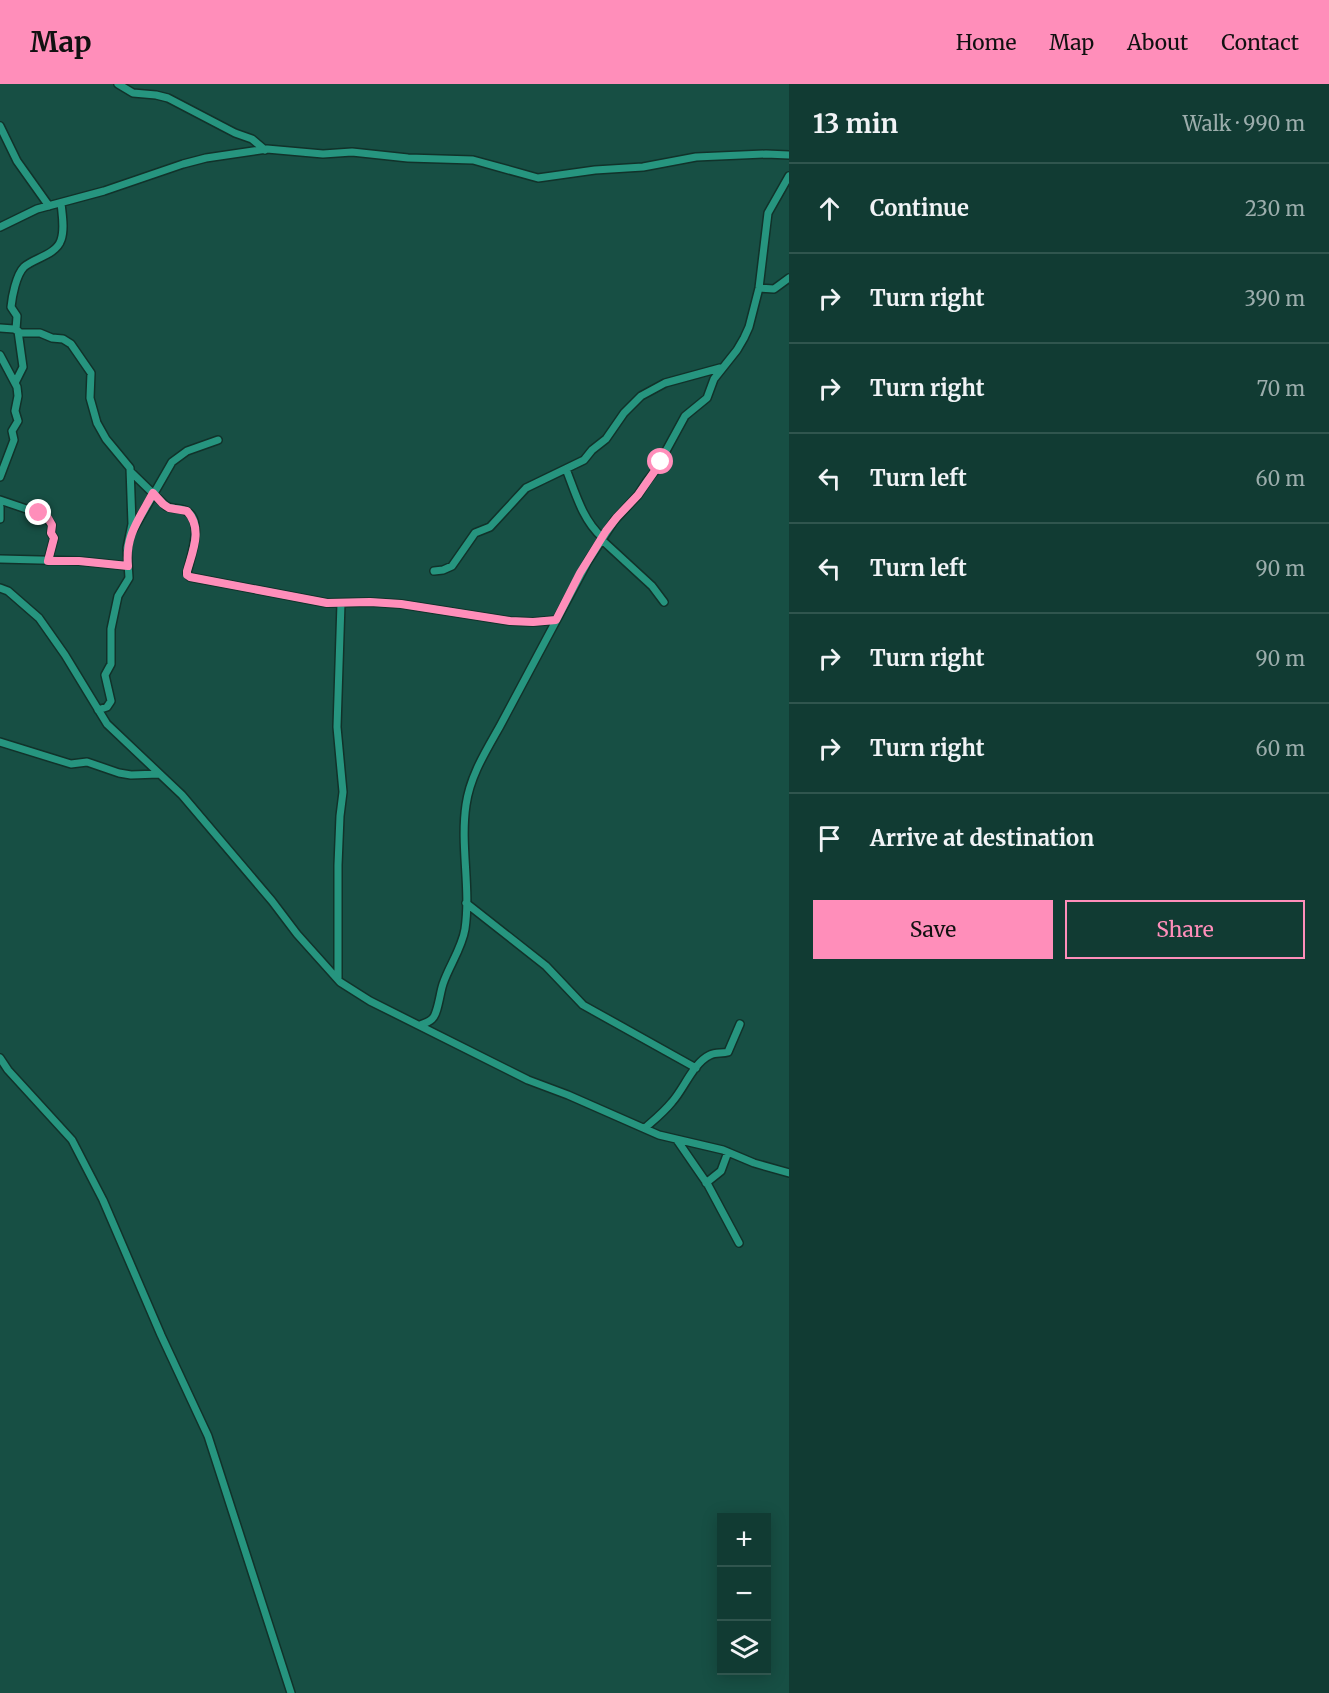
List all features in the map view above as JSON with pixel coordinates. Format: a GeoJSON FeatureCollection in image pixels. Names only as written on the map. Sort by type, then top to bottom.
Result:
{"type":"FeatureCollection","features":[{"type":"Feature","properties":{"kind":"street"},"geometry":{"type":"LineString","coordinates":[[123,85],[133,93],[156,95],[168,99],[235,133],[252,139],[265,150]]}},
{"type":"Feature","properties":{"kind":"street"},"geometry":{"type":"LineString","coordinates":[[0,126],[17,161],[49,206]]}},
{"type":"Feature","properties":{"kind":"street"},"geometry":{"type":"LineString","coordinates":[[0,227],[49,206],[206,158],[265,150],[323,154],[352,152],[408,158],[473,160],[538,178],[595,170],[643,167],[696,157],[789,155]]}},
{"type":"Feature","properties":{"kind":"street"},"geometry":{"type":"LineString","coordinates":[[420,1025],[435,1016],[442,985],[465,931],[467,861],[463,828],[469,788],[488,746],[580,573],[617,517],[656,471],[685,416],[707,398],[711,383],[720,368],[737,350],[749,327],[759,288],[768,213],[789,176]]}},
{"type":"Feature","properties":{"kind":"street"},"geometry":{"type":"LineString","coordinates":[[15,383],[23,367],[17,316],[10,308],[24,267],[54,249],[61,242],[63,229],[61,202]]}},
{"type":"Feature","properties":{"kind":"street"},"geometry":{"type":"LineString","coordinates":[[759,288],[774,289],[789,279]]}},
{"type":"Feature","properties":{"kind":"street"},"geometry":{"type":"LineString","coordinates":[[0,328],[21,333],[40,333],[52,338],[63,339],[76,350],[91,373],[90,398],[97,423],[106,440],[128,465],[131,472],[132,524],[127,548],[129,578],[120,592],[111,629],[112,658],[105,675],[111,701],[107,707],[98,710]]}},
{"type":"Feature","properties":{"kind":"street"},"geometry":{"type":"LineString","coordinates":[[0,355],[15,383],[18,396],[15,411],[18,422],[12,431],[14,440],[0,477]]}},
{"type":"Feature","properties":{"kind":"street"},"geometry":{"type":"LineString","coordinates":[[434,571],[452,566],[475,533],[490,527],[526,488],[584,460],[641,396],[665,383],[720,368]]}},
{"type":"Feature","properties":{"kind":"street"},"geometry":{"type":"LineString","coordinates":[[130,534],[169,466],[178,456],[218,440]]}},
{"type":"Feature","properties":{"kind":"street"},"geometry":{"type":"LineString","coordinates":[[566,469],[593,528],[652,586],[664,602]]}},
{"type":"Feature","properties":{"kind":"street"},"geometry":{"type":"LineString","coordinates":[[131,472],[166,506],[187,511],[193,519],[196,538],[187,571],[189,576],[227,585],[341,603],[401,604],[510,621],[556,620]]}},
{"type":"Feature","properties":{"kind":"street"},"geometry":{"type":"LineString","coordinates":[[0,500],[44,514],[48,518],[54,538],[48,561]]}},
{"type":"Feature","properties":{"kind":"street"},"geometry":{"type":"LineString","coordinates":[[0,507],[0,519]]}},
{"type":"Feature","properties":{"kind":"street"},"geometry":{"type":"LineString","coordinates":[[0,559],[79,561],[128,566]]}},
{"type":"Feature","properties":{"kind":"street"},"geometry":{"type":"LineString","coordinates":[[0,588],[18,599],[44,624],[107,724],[121,740],[188,802],[297,934],[338,979],[370,1001],[528,1080],[659,1135],[728,1152],[754,1163],[789,1173]]}},
{"type":"Feature","properties":{"kind":"street"},"geometry":{"type":"LineString","coordinates":[[338,979],[338,866],[343,792],[337,720],[341,603]]}},
{"type":"Feature","properties":{"kind":"street"},"geometry":{"type":"LineString","coordinates":[[0,742],[71,764],[87,762],[131,775],[159,774]]}},
{"type":"Feature","properties":{"kind":"street"},"geometry":{"type":"LineString","coordinates":[[466,903],[546,966],[583,1005],[696,1068]]}},
{"type":"Feature","properties":{"kind":"street"},"geometry":{"type":"LineString","coordinates":[[645,1128],[672,1103],[696,1068],[710,1055],[728,1052],[740,1024]]}},
{"type":"Feature","properties":{"kind":"street"},"geometry":{"type":"LineString","coordinates":[[0,1058],[72,1140],[103,1200],[156,1325],[208,1436],[291,1693]]}},
{"type":"Feature","properties":{"kind":"street"},"geometry":{"type":"LineString","coordinates":[[677,1140],[706,1183],[739,1243]]}},
{"type":"Feature","properties":{"kind":"street"},"geometry":{"type":"LineString","coordinates":[[706,1183],[721,1171],[728,1152]]}},
{"type":"Feature","properties":{"kind":"route"},"geometry":{"type":"LineString","coordinates":[[39,513],[44,514],[52,525],[51,533],[54,538],[48,561],[79,561],[128,566],[127,548],[130,534],[153,493],[169,508],[183,509],[193,519],[196,538],[187,571],[190,577],[327,603],[401,604],[510,621],[542,622],[556,620],[602,537],[638,495],[661,462]]}}]}
